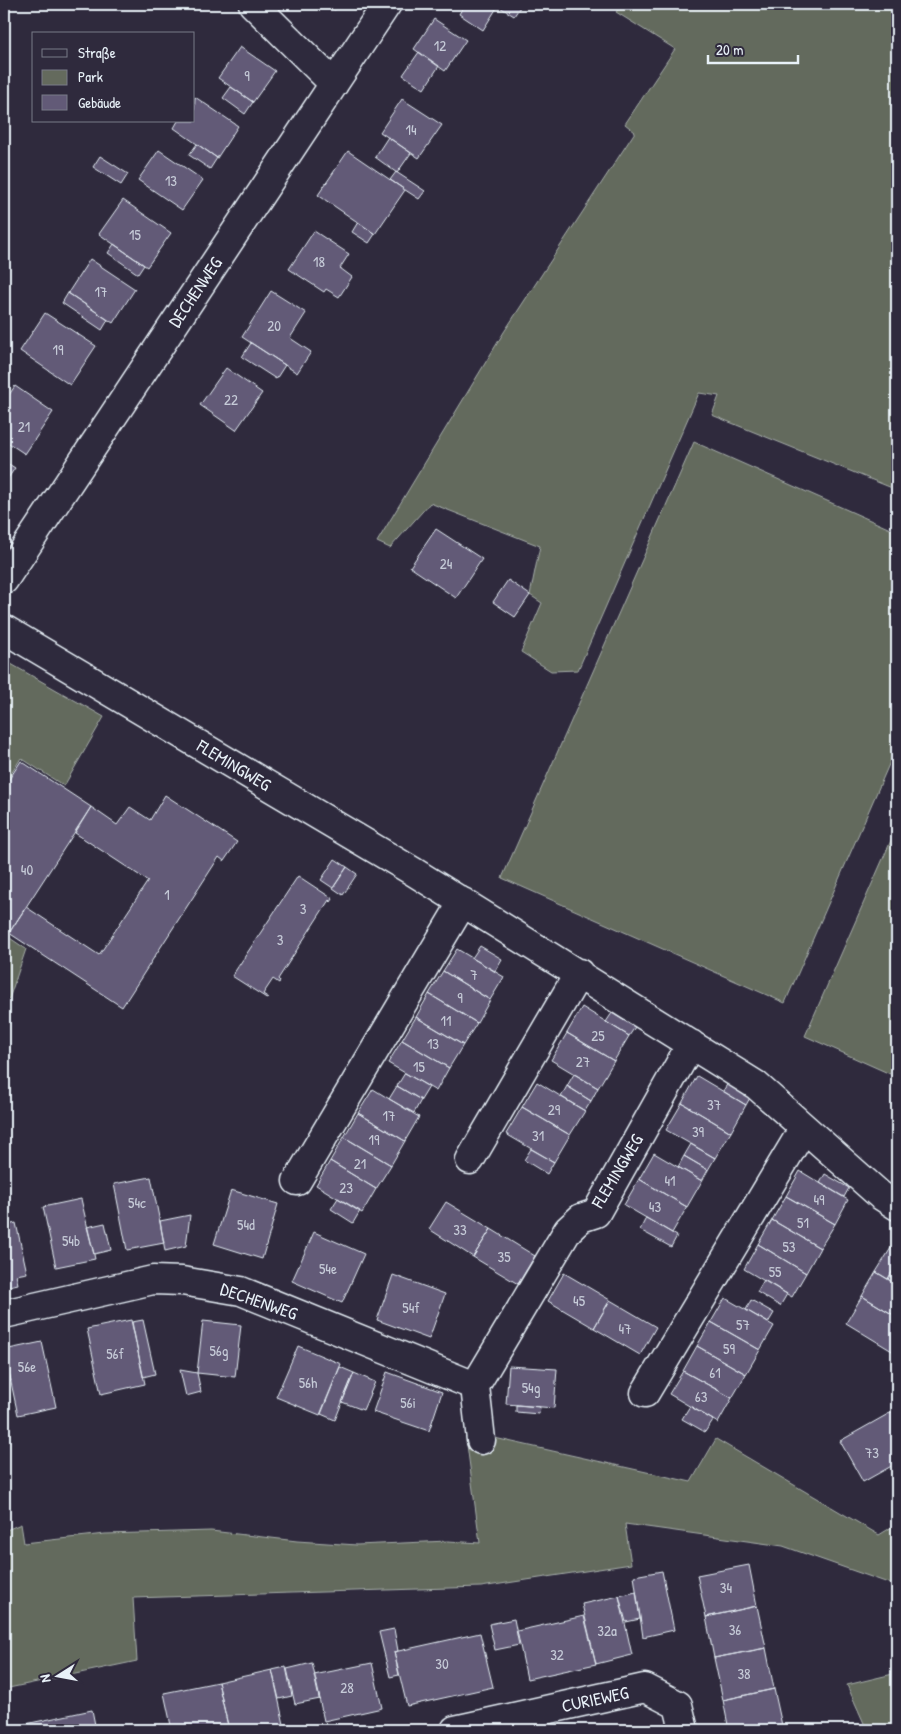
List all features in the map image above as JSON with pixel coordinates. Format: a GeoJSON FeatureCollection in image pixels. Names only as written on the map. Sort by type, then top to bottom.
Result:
{"type":"FeatureCollection","features":[{"type":"Feature","properties":{"kind":"street"},"geometry":{"type":"LineString","coordinates":[[253,4],[334,84]]}},
{"type":"Feature","properties":{"kind":"street","name":"DECHENWEG"},"geometry":{"type":"LineString","coordinates":[[4,580],[387,4]]}},
{"type":"Feature","properties":{"kind":"street","name":"FLEMINGWEG"},"geometry":{"type":"LineString","coordinates":[[4,629],[463,902],[756,1085],[880,1195],[897,1206]]}},
{"type":"Feature","properties":{"kind":"street"},"geometry":{"type":"LineString","coordinates":[[297,1181],[463,902]]}},
{"type":"Feature","properties":{"kind":"street"},"geometry":{"type":"LineString","coordinates":[[470,1160],[579,973]]}},
{"type":"Feature","properties":{"kind":"street","name":"FLEMINGWEG"},"geometry":{"type":"LineString","coordinates":[[475,1386],[568,1230],[581,1218],[596,1213],[691,1044]]}},
{"type":"Feature","properties":{"kind":"street"},"geometry":{"type":"LineString","coordinates":[[645,1393],[712,1285],[804,1128]]}},
{"type":"Feature","properties":{"kind":"street","name":"DECHENWEG"},"geometry":{"type":"LineString","coordinates":[[4,1314],[153,1280],[214,1285],[241,1291],[475,1386]]}},
{"type":"Feature","properties":{"kind":"street"},"geometry":{"type":"LineString","coordinates":[[475,1386],[482,1440]]}},
{"type":"Feature","properties":{"kind":"street","name":"CURIEWEG"},"geometry":{"type":"LineString","coordinates":[[454,1730],[645,1688],[678,1705],[684,1730]]}},
{"type":"Feature","properties":{"kind":"green space"},"geometry":{"type":"Polygon","coordinates":[[[622,4],[897,4],[897,490],[712,415],[719,396],[699,393],[578,670],[551,671],[521,652],[542,603],[530,595],[540,546],[430,503],[390,548],[377,542],[504,332],[635,132],[625,124],[675,49],[616,12],[622,4]]]}},
{"type":"Feature","properties":{"kind":"green space"},"geometry":{"type":"Polygon","coordinates":[[[694,442],[897,532],[897,746],[785,1003],[502,878],[694,442]]]}},
{"type":"Feature","properties":{"kind":"green space"},"geometry":{"type":"Polygon","coordinates":[[[4,660],[104,717],[64,786],[21,758],[4,785],[4,660]]]}},
{"type":"Feature","properties":{"kind":"green space"},"geometry":{"type":"Polygon","coordinates":[[[897,827],[897,1077],[805,1036],[897,827]]]}},
{"type":"Feature","properties":{"kind":"green space"},"geometry":{"type":"Polygon","coordinates":[[[4,934],[26,949],[9,999],[4,996],[4,934]]]}},
{"type":"Feature","properties":{"kind":"green space"},"geometry":{"type":"Polygon","coordinates":[[[466,1437],[490,1437],[691,1482],[716,1439],[879,1535],[897,1524],[897,1592],[894,1585],[783,1546],[625,1524],[631,1564],[481,1587],[133,1598],[137,1661],[4,1689],[4,1531],[21,1524],[24,1543],[105,1534],[211,1531],[297,1541],[357,1545],[448,1541],[480,1543],[466,1437]]]}},
{"type":"Feature","properties":{"kind":"green space"},"geometry":{"type":"Polygon","coordinates":[[[897,1673],[897,1730],[867,1730],[847,1685],[897,1673]]]}},
{"type":"Feature","properties":{"kind":"building"},"geometry":{"type":"Polygon","coordinates":[[[326,4],[339,4],[335,10],[326,4]]]}},
{"type":"Feature","properties":{"kind":"building"},"geometry":{"type":"Polygon","coordinates":[[[465,4],[495,4],[498,6],[483,30],[459,14],[465,4]]]}},
{"type":"Feature","properties":{"kind":"building"},"geometry":{"type":"Polygon","coordinates":[[[495,4],[522,4],[514,16],[495,4]]]}},
{"type":"Feature","properties":{"kind":"building"},"geometry":{"type":"Polygon","coordinates":[[[434,19],[466,40],[445,71],[414,49],[434,19]]]}},
{"type":"Feature","properties":{"kind":"building"},"geometry":{"type":"Polygon","coordinates":[[[240,47],[275,71],[253,102],[218,78],[240,47]]]}},
{"type":"Feature","properties":{"kind":"building"},"geometry":{"type":"Polygon","coordinates":[[[419,52],[439,66],[424,89],[403,75],[419,52]]]}},
{"type":"Feature","properties":{"kind":"building"},"geometry":{"type":"Polygon","coordinates":[[[231,87],[253,102],[245,114],[223,98],[231,87]]]}},
{"type":"Feature","properties":{"kind":"building"},"geometry":{"type":"Polygon","coordinates":[[[195,97],[238,126],[217,158],[174,128],[177,122],[195,122],[195,97]]]}},
{"type":"Feature","properties":{"kind":"building"},"geometry":{"type":"Polygon","coordinates":[[[402,99],[442,125],[419,158],[380,132],[402,99]]]}},
{"type":"Feature","properties":{"kind":"building"},"geometry":{"type":"Polygon","coordinates":[[[388,137],[411,153],[397,173],[375,157],[388,137]]]}},
{"type":"Feature","properties":{"kind":"building"},"geometry":{"type":"Polygon","coordinates":[[[197,144],[217,158],[210,169],[189,155],[197,144]]]}},
{"type":"Feature","properties":{"kind":"building"},"geometry":{"type":"Polygon","coordinates":[[[159,150],[203,180],[182,210],[138,180],[159,150]]]}},
{"type":"Feature","properties":{"kind":"building"},"geometry":{"type":"Polygon","coordinates":[[[348,151],[405,190],[375,234],[318,195],[348,151]]]}},
{"type":"Feature","properties":{"kind":"building"},"geometry":{"type":"Polygon","coordinates":[[[100,156],[128,174],[121,185],[93,167],[100,156]]]}},
{"type":"Feature","properties":{"kind":"building"},"geometry":{"type":"Polygon","coordinates":[[[396,172],[425,191],[419,199],[390,180],[396,172]]]}},
{"type":"Feature","properties":{"kind":"building"},"geometry":{"type":"Polygon","coordinates":[[[123,200],[171,233],[147,267],[99,234],[123,200]]]}},
{"type":"Feature","properties":{"kind":"building"},"geometry":{"type":"Polygon","coordinates":[[[358,222],[375,234],[369,243],[352,232],[358,222]]]}},
{"type":"Feature","properties":{"kind":"building"},"geometry":{"type":"Polygon","coordinates":[[[314,231],[349,254],[340,268],[352,277],[339,297],[326,289],[324,292],[289,269],[314,231]]]}},
{"type":"Feature","properties":{"kind":"building"},"geometry":{"type":"Polygon","coordinates":[[[114,244],[144,265],[138,274],[108,253],[114,244]]]}},
{"type":"Feature","properties":{"kind":"building"},"geometry":{"type":"Polygon","coordinates":[[[90,259],[135,289],[113,323],[68,293],[90,259]]]}},
{"type":"Feature","properties":{"kind":"building"},"geometry":{"type":"Polygon","coordinates":[[[271,291],[306,313],[290,338],[311,352],[297,373],[242,337],[271,291]]]}},
{"type":"Feature","properties":{"kind":"building"},"geometry":{"type":"Polygon","coordinates":[[[68,293],[108,320],[102,330],[62,303],[68,293]]]}},
{"type":"Feature","properties":{"kind":"building"},"geometry":{"type":"Polygon","coordinates":[[[45,313],[96,346],[70,385],[20,351],[45,313]]]}},
{"type":"Feature","properties":{"kind":"building"},"geometry":{"type":"Polygon","coordinates":[[[251,343],[285,365],[276,379],[242,357],[251,343]]]}},
{"type":"Feature","properties":{"kind":"building"},"geometry":{"type":"Polygon","coordinates":[[[226,368],[262,393],[236,430],[200,405],[226,368]]]}},
{"type":"Feature","properties":{"kind":"building"},"geometry":{"type":"Polygon","coordinates":[[[15,386],[53,412],[25,454],[4,440],[4,402],[15,386]]]}},
{"type":"Feature","properties":{"kind":"building"},"geometry":{"type":"Polygon","coordinates":[[[4,461],[15,468],[4,484],[4,461]]]}},
{"type":"Feature","properties":{"kind":"building"},"geometry":{"type":"Polygon","coordinates":[[[436,529],[482,559],[456,598],[410,567],[436,529]]]}},
{"type":"Feature","properties":{"kind":"building"},"geometry":{"type":"Polygon","coordinates":[[[508,580],[530,595],[515,617],[493,602],[508,580]]]}},
{"type":"Feature","properties":{"kind":"building"},"geometry":{"type":"Polygon","coordinates":[[[21,761],[91,807],[9,933],[4,929],[4,787],[21,761]]]}},
{"type":"Feature","properties":{"kind":"building"},"geometry":{"type":"Polygon","coordinates":[[[165,795],[237,842],[224,861],[219,857],[122,1007],[9,933],[26,907],[99,955],[148,881],[75,833],[91,807],[117,825],[130,807],[150,820],[165,795]]]}},
{"type":"Feature","properties":{"kind":"building"},"geometry":{"type":"Polygon","coordinates":[[[335,859],[347,867],[333,888],[321,880],[335,859]]]}},
{"type":"Feature","properties":{"kind":"building"},"geometry":{"type":"Polygon","coordinates":[[[347,867],[357,874],[343,895],[333,888],[347,867]]]}},
{"type":"Feature","properties":{"kind":"building"},"geometry":{"type":"Polygon","coordinates":[[[298,876],[333,899],[331,902],[329,900],[278,979],[279,983],[273,979],[263,994],[268,999],[232,976],[298,876]]]}},
{"type":"Feature","properties":{"kind":"building"},"geometry":{"type":"Polygon","coordinates":[[[480,946],[502,959],[495,971],[472,958],[480,946]]]}},
{"type":"Feature","properties":{"kind":"building"},"geometry":{"type":"Polygon","coordinates":[[[457,949],[504,977],[490,1000],[443,971],[457,949]]]}},
{"type":"Feature","properties":{"kind":"building"},"geometry":{"type":"Polygon","coordinates":[[[443,971],[490,1000],[477,1023],[429,994],[443,971]]]}},
{"type":"Feature","properties":{"kind":"building"},"geometry":{"type":"Polygon","coordinates":[[[429,994],[477,1023],[463,1045],[416,1017],[429,994]]]}},
{"type":"Feature","properties":{"kind":"building"},"geometry":{"type":"Polygon","coordinates":[[[582,1007],[629,1036],[614,1061],[567,1033],[582,1007]]]}},
{"type":"Feature","properties":{"kind":"building"},"geometry":{"type":"Polygon","coordinates":[[[612,1013],[635,1027],[629,1036],[606,1022],[612,1013]]]}},
{"type":"Feature","properties":{"kind":"building"},"geometry":{"type":"Polygon","coordinates":[[[416,1017],[463,1045],[449,1068],[402,1040],[416,1017]]]}},
{"type":"Feature","properties":{"kind":"building"},"geometry":{"type":"Polygon","coordinates":[[[567,1033],[614,1061],[598,1088],[551,1060],[567,1033]]]}},
{"type":"Feature","properties":{"kind":"building"},"geometry":{"type":"Polygon","coordinates":[[[402,1040],[449,1068],[436,1091],[388,1063],[402,1040]]]}},
{"type":"Feature","properties":{"kind":"building"},"geometry":{"type":"Polygon","coordinates":[[[405,1073],[429,1087],[421,1100],[397,1086],[405,1073]]]}},
{"type":"Feature","properties":{"kind":"building"},"geometry":{"type":"Polygon","coordinates":[[[574,1074],[598,1088],[591,1101],[567,1086],[574,1074]]]}},
{"type":"Feature","properties":{"kind":"building"},"geometry":{"type":"Polygon","coordinates":[[[697,1076],[746,1105],[731,1132],[682,1103],[697,1076]]]}},
{"type":"Feature","properties":{"kind":"building"},"geometry":{"type":"Polygon","coordinates":[[[537,1082],[585,1111],[570,1135],[522,1107],[537,1082]]]}},
{"type":"Feature","properties":{"kind":"building"},"geometry":{"type":"Polygon","coordinates":[[[728,1083],[751,1096],[746,1105],[723,1091],[728,1083]]]}},
{"type":"Feature","properties":{"kind":"building"},"geometry":{"type":"Polygon","coordinates":[[[397,1086],[421,1100],[414,1113],[389,1099],[397,1086]]]}},
{"type":"Feature","properties":{"kind":"building"},"geometry":{"type":"Polygon","coordinates":[[[567,1086],[591,1101],[585,1111],[561,1097],[567,1086]]]}},
{"type":"Feature","properties":{"kind":"building"},"geometry":{"type":"Polygon","coordinates":[[[373,1089],[419,1117],[405,1141],[358,1113],[373,1089]]]}},
{"type":"Feature","properties":{"kind":"building"},"geometry":{"type":"Polygon","coordinates":[[[682,1103],[731,1132],[715,1158],[666,1130],[682,1103]]]}},
{"type":"Feature","properties":{"kind":"building"},"geometry":{"type":"Polygon","coordinates":[[[522,1107],[570,1135],[554,1162],[506,1134],[522,1107]]]}},
{"type":"Feature","properties":{"kind":"building"},"geometry":{"type":"Polygon","coordinates":[[[358,1113],[405,1141],[391,1165],[344,1137],[358,1113]]]}},
{"type":"Feature","properties":{"kind":"building"},"geometry":{"type":"Polygon","coordinates":[[[344,1137],[391,1165],[376,1189],[330,1161],[344,1137]]]}},
{"type":"Feature","properties":{"kind":"building"},"geometry":{"type":"Polygon","coordinates":[[[691,1144],[715,1158],[708,1170],[684,1156],[691,1144]]]}},
{"type":"Feature","properties":{"kind":"building"},"geometry":{"type":"Polygon","coordinates":[[[531,1149],[554,1162],[547,1174],[524,1160],[531,1149]]]}},
{"type":"Feature","properties":{"kind":"building"},"geometry":{"type":"Polygon","coordinates":[[[654,1153],[702,1181],[687,1207],[639,1179],[654,1153]]]}},
{"type":"Feature","properties":{"kind":"building"},"geometry":{"type":"Polygon","coordinates":[[[684,1156],[708,1170],[702,1181],[678,1167],[684,1156]]]}},
{"type":"Feature","properties":{"kind":"building"},"geometry":{"type":"Polygon","coordinates":[[[330,1161],[376,1189],[362,1213],[316,1185],[330,1161]]]}},
{"type":"Feature","properties":{"kind":"building"},"geometry":{"type":"Polygon","coordinates":[[[800,1171],[848,1200],[835,1224],[786,1196],[800,1171]]]}},
{"type":"Feature","properties":{"kind":"building"},"geometry":{"type":"Polygon","coordinates":[[[825,1174],[849,1188],[844,1197],[820,1183],[825,1174]]]}},
{"type":"Feature","properties":{"kind":"building"},"geometry":{"type":"Polygon","coordinates":[[[151,1177],[164,1243],[127,1250],[114,1184],[151,1177]]]}},
{"type":"Feature","properties":{"kind":"building"},"geometry":{"type":"Polygon","coordinates":[[[639,1179],[687,1207],[672,1233],[624,1205],[639,1179]]]}},
{"type":"Feature","properties":{"kind":"building"},"geometry":{"type":"Polygon","coordinates":[[[231,1190],[278,1204],[262,1259],[214,1244],[231,1190]]]}},
{"type":"Feature","properties":{"kind":"building"},"geometry":{"type":"Polygon","coordinates":[[[786,1196],[835,1224],[820,1248],[772,1220],[786,1196]]]}},
{"type":"Feature","properties":{"kind":"building"},"geometry":{"type":"Polygon","coordinates":[[[338,1198],[360,1211],[353,1223],[331,1209],[338,1198]]]}},
{"type":"Feature","properties":{"kind":"building"},"geometry":{"type":"Polygon","coordinates":[[[81,1199],[95,1259],[56,1267],[43,1207],[81,1199]]]}},
{"type":"Feature","properties":{"kind":"building"},"geometry":{"type":"Polygon","coordinates":[[[446,1202],[491,1229],[473,1257],[429,1229],[446,1202]]]}},
{"type":"Feature","properties":{"kind":"building"},"geometry":{"type":"Polygon","coordinates":[[[190,1215],[186,1246],[165,1251],[160,1221],[190,1215]]]}},
{"type":"Feature","properties":{"kind":"building"},"geometry":{"type":"Polygon","coordinates":[[[646,1218],[677,1236],[671,1247],[640,1230],[646,1218]]]}},
{"type":"Feature","properties":{"kind":"building"},"geometry":{"type":"Polygon","coordinates":[[[772,1220],[820,1248],[806,1273],[758,1244],[772,1220]]]}},
{"type":"Feature","properties":{"kind":"building"},"geometry":{"type":"Polygon","coordinates":[[[16,1223],[27,1273],[16,1275],[18,1284],[4,1287],[4,1226],[16,1223]]]}},
{"type":"Feature","properties":{"kind":"building"},"geometry":{"type":"Polygon","coordinates":[[[105,1223],[111,1250],[94,1254],[87,1227],[105,1223]]]}},
{"type":"Feature","properties":{"kind":"building"},"geometry":{"type":"Polygon","coordinates":[[[491,1229],[535,1256],[518,1284],[473,1257],[491,1229]]]}},
{"type":"Feature","properties":{"kind":"building"},"geometry":{"type":"Polygon","coordinates":[[[314,1232],[364,1254],[342,1303],[292,1281],[314,1232]]]}},
{"type":"Feature","properties":{"kind":"building"},"geometry":{"type":"Polygon","coordinates":[[[758,1244],[806,1273],[792,1297],[744,1269],[758,1244]]]}},
{"type":"Feature","properties":{"kind":"building"},"geometry":{"type":"Polygon","coordinates":[[[891,1248],[897,1252],[897,1263],[888,1279],[876,1272],[891,1248]]]}},
{"type":"Feature","properties":{"kind":"building"},"geometry":{"type":"Polygon","coordinates":[[[897,1263],[897,1285],[888,1279],[897,1263]]]}},
{"type":"Feature","properties":{"kind":"building"},"geometry":{"type":"Polygon","coordinates":[[[876,1272],[897,1285],[897,1317],[862,1296],[876,1272]]]}},
{"type":"Feature","properties":{"kind":"building"},"geometry":{"type":"Polygon","coordinates":[[[564,1273],[610,1300],[594,1328],[548,1301],[564,1273]]]}},
{"type":"Feature","properties":{"kind":"building"},"geometry":{"type":"Polygon","coordinates":[[[393,1275],[445,1294],[429,1339],[377,1320],[393,1275]]]}},
{"type":"Feature","properties":{"kind":"building"},"geometry":{"type":"Polygon","coordinates":[[[764,1280],[787,1294],[780,1306],[757,1292],[764,1280]]]}},
{"type":"Feature","properties":{"kind":"building"},"geometry":{"type":"Polygon","coordinates":[[[862,1296],[897,1317],[897,1354],[846,1323],[862,1296]]]}},
{"type":"Feature","properties":{"kind":"building"},"geometry":{"type":"Polygon","coordinates":[[[725,1298],[774,1326],[760,1350],[711,1322],[725,1298]]]}},
{"type":"Feature","properties":{"kind":"building"},"geometry":{"type":"Polygon","coordinates":[[[610,1300],[656,1327],[640,1355],[594,1328],[610,1300]]]}},
{"type":"Feature","properties":{"kind":"building"},"geometry":{"type":"Polygon","coordinates":[[[751,1300],[774,1313],[768,1323],[746,1310],[751,1300]]]}},
{"type":"Feature","properties":{"kind":"building"},"geometry":{"type":"Polygon","coordinates":[[[131,1320],[145,1384],[101,1394],[87,1329],[131,1320]]]}},
{"type":"Feature","properties":{"kind":"building"},"geometry":{"type":"Polygon","coordinates":[[[143,1320],[155,1374],[143,1377],[132,1322],[143,1320]]]}},
{"type":"Feature","properties":{"kind":"building"},"geometry":{"type":"Polygon","coordinates":[[[203,1321],[241,1325],[235,1377],[197,1373],[203,1321]]]}},
{"type":"Feature","properties":{"kind":"building"},"geometry":{"type":"Polygon","coordinates":[[[711,1322],[760,1350],[746,1374],[697,1346],[711,1322]]]}},
{"type":"Feature","properties":{"kind":"building"},"geometry":{"type":"Polygon","coordinates":[[[42,1342],[56,1407],[18,1415],[4,1350],[42,1342]]]}},
{"type":"Feature","properties":{"kind":"building"},"geometry":{"type":"Polygon","coordinates":[[[298,1346],[341,1364],[320,1415],[276,1397],[298,1346]]]}},
{"type":"Feature","properties":{"kind":"building"},"geometry":{"type":"Polygon","coordinates":[[[697,1346],[746,1374],[732,1398],[683,1371],[697,1346]]]}},
{"type":"Feature","properties":{"kind":"building"},"geometry":{"type":"Polygon","coordinates":[[[4,1352],[11,1381],[4,1382],[4,1352]]]}},
{"type":"Feature","properties":{"kind":"building"},"geometry":{"type":"Polygon","coordinates":[[[509,1366],[557,1369],[554,1408],[506,1404],[509,1366]]]}},
{"type":"Feature","properties":{"kind":"building"},"geometry":{"type":"Polygon","coordinates":[[[340,1367],[354,1373],[335,1420],[321,1414],[340,1367]]]}},
{"type":"Feature","properties":{"kind":"building"},"geometry":{"type":"Polygon","coordinates":[[[180,1370],[197,1373],[201,1392],[186,1396],[180,1370]]]}},
{"type":"Feature","properties":{"kind":"building"},"geometry":{"type":"Polygon","coordinates":[[[683,1371],[732,1398],[718,1423],[669,1394],[683,1371]]]}},
{"type":"Feature","properties":{"kind":"building"},"geometry":{"type":"Polygon","coordinates":[[[387,1372],[442,1392],[429,1431],[373,1412],[387,1372]]]}},
{"type":"Feature","properties":{"kind":"building"},"geometry":{"type":"Polygon","coordinates":[[[354,1373],[375,1382],[363,1410],[342,1402],[354,1373]]]}},
{"type":"Feature","properties":{"kind":"building"},"geometry":{"type":"Polygon","coordinates":[[[516,1405],[540,1407],[539,1414],[516,1412],[516,1405]]]}},
{"type":"Feature","properties":{"kind":"building"},"geometry":{"type":"Polygon","coordinates":[[[690,1406],[713,1420],[705,1432],[682,1419],[690,1406]]]}},
{"type":"Feature","properties":{"kind":"building"},"geometry":{"type":"Polygon","coordinates":[[[897,1409],[897,1463],[863,1482],[840,1441],[897,1409]]]}},
{"type":"Feature","properties":{"kind":"building"},"geometry":{"type":"Polygon","coordinates":[[[749,1565],[757,1606],[706,1617],[697,1575],[749,1565]]]}},
{"type":"Feature","properties":{"kind":"building"},"geometry":{"type":"Polygon","coordinates":[[[662,1571],[674,1630],[643,1637],[634,1576],[662,1571]]]}},
{"type":"Feature","properties":{"kind":"building"},"geometry":{"type":"Polygon","coordinates":[[[636,1592],[640,1619],[626,1622],[619,1596],[636,1592]]]}},
{"type":"Feature","properties":{"kind":"building"},"geometry":{"type":"Polygon","coordinates":[[[619,1596],[632,1655],[596,1664],[582,1604],[619,1596]]]}},
{"type":"Feature","properties":{"kind":"building"},"geometry":{"type":"Polygon","coordinates":[[[757,1606],[766,1648],[714,1658],[706,1617],[757,1606]]]}},
{"type":"Feature","properties":{"kind":"building"},"geometry":{"type":"Polygon","coordinates":[[[584,1616],[596,1664],[527,1679],[517,1631],[584,1616]]]}},
{"type":"Feature","properties":{"kind":"building"},"geometry":{"type":"Polygon","coordinates":[[[514,1619],[519,1645],[495,1650],[489,1624],[514,1619]]]}},
{"type":"Feature","properties":{"kind":"building"},"geometry":{"type":"Polygon","coordinates":[[[394,1629],[398,1651],[394,1652],[399,1675],[390,1677],[379,1632],[394,1629]]]}},
{"type":"Feature","properties":{"kind":"building"},"geometry":{"type":"Polygon","coordinates":[[[480,1633],[493,1687],[407,1706],[394,1652],[480,1633]]]}},
{"type":"Feature","properties":{"kind":"building"},"geometry":{"type":"Polygon","coordinates":[[[766,1648],[774,1689],[723,1700],[714,1658],[766,1648]]]}},
{"type":"Feature","properties":{"kind":"building"},"geometry":{"type":"Polygon","coordinates":[[[312,1663],[320,1699],[295,1704],[287,1669],[312,1663]]]}},
{"type":"Feature","properties":{"kind":"building"},"geometry":{"type":"Polygon","coordinates":[[[372,1663],[382,1708],[324,1721],[314,1675],[372,1663]]]}},
{"type":"Feature","properties":{"kind":"building"},"geometry":{"type":"Polygon","coordinates":[[[286,1667],[292,1696],[279,1699],[272,1670],[286,1667]]]}},
{"type":"Feature","properties":{"kind":"building"},"geometry":{"type":"Polygon","coordinates":[[[272,1670],[285,1729],[229,1730],[218,1682],[272,1670]]]}},
{"type":"Feature","properties":{"kind":"building"},"geometry":{"type":"Polygon","coordinates":[[[218,1682],[229,1730],[172,1730],[164,1693],[218,1682]]]}},
{"type":"Feature","properties":{"kind":"building"},"geometry":{"type":"Polygon","coordinates":[[[774,1689],[783,1730],[729,1730],[723,1700],[774,1689]]]}},
{"type":"Feature","properties":{"kind":"building"},"geometry":{"type":"Polygon","coordinates":[[[92,1710],[96,1730],[22,1730],[21,1725],[92,1710]]]}},
{"type":"Feature","properties":{"kind":"building"},"geometry":{"type":"Polygon","coordinates":[[[21,1725],[22,1730],[4,1730],[4,1728],[21,1725]]]}}]}
